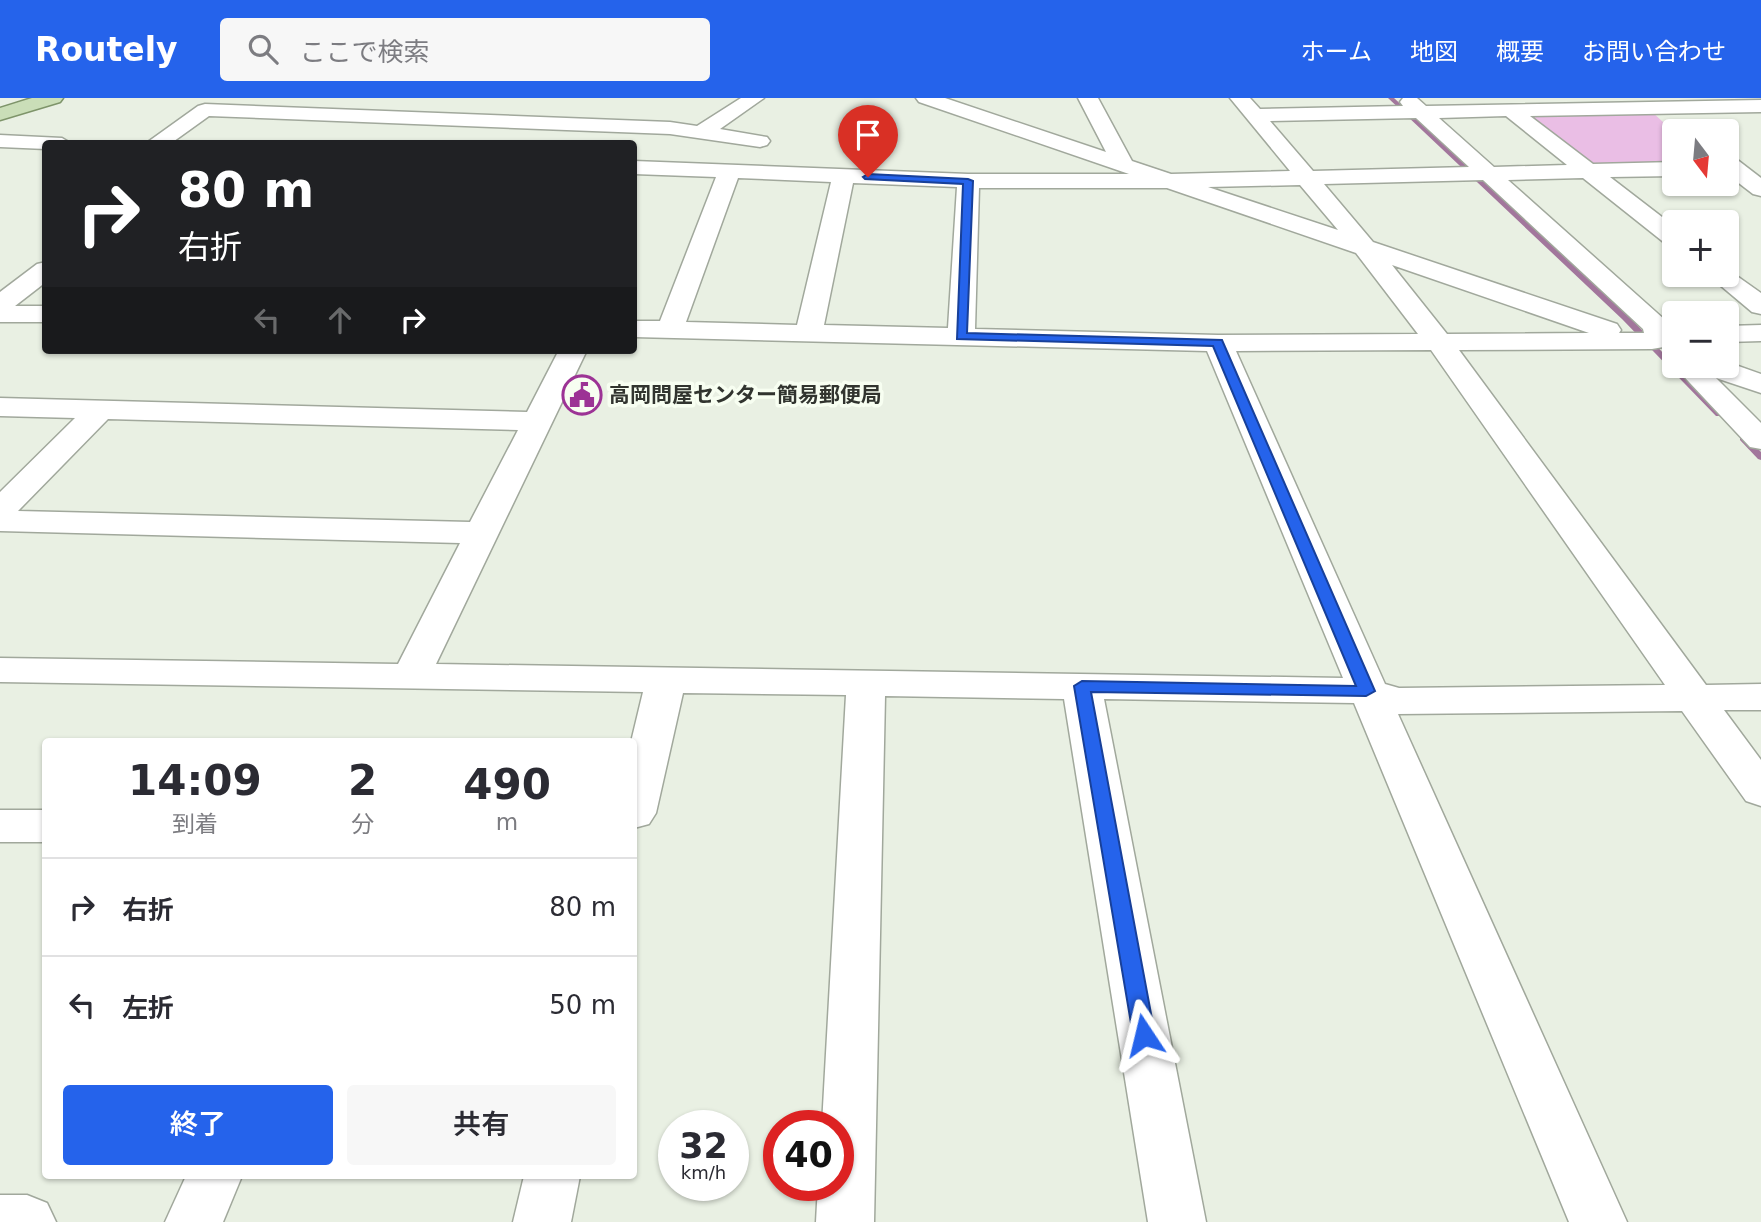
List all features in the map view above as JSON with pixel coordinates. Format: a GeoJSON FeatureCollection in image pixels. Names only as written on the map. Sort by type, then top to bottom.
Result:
{"type":"FeatureCollection","features":[{"type":"Feature","properties":{"kind":"main road"},"geometry":{"type":"LineString","coordinates":[[0,114],[53,98]]}},
{"type":"Feature","properties":{"kind":"street"},"geometry":{"type":"LineString","coordinates":[[322,114],[343,98]]}},
{"type":"Feature","properties":{"kind":"street"},"geometry":{"type":"LineString","coordinates":[[701,132],[754,98]]}},
{"type":"Feature","properties":{"kind":"street"},"geometry":{"type":"LineString","coordinates":[[926,98],[1604,329],[1652,341]]}},
{"type":"Feature","properties":{"kind":"street"},"geometry":{"type":"LineString","coordinates":[[1088,98],[1124,166]]}},
{"type":"Feature","properties":{"kind":"street"},"geometry":{"type":"LineString","coordinates":[[1240,98],[1366,249],[1438,341],[1761,791]]}},
{"type":"Feature","properties":{"kind":"street"},"geometry":{"type":"LineString","coordinates":[[1530,98],[1548,109]]}},
{"type":"Feature","properties":{"kind":"street"},"geometry":{"type":"LineString","coordinates":[[1256,115],[1410,109],[1548,109],[1651,103],[1761,106]]}},
{"type":"Feature","properties":{"kind":"street"},"geometry":{"type":"LineString","coordinates":[[1651,103],[1673,119]]}},
{"type":"Feature","properties":{"kind":"street"},"geometry":{"type":"LineString","coordinates":[[541,122],[556,106]]}},
{"type":"Feature","properties":{"kind":"street"},"geometry":{"type":"LineString","coordinates":[[637,329],[1218,343],[1652,341],[1658,334],[1654,326],[1487,173],[1410,109]]}},
{"type":"Feature","properties":{"kind":"street"},"geometry":{"type":"LineString","coordinates":[[161,140],[205,110],[670,128],[760,141]]}},
{"type":"Feature","properties":{"kind":"street"},"geometry":{"type":"LineString","coordinates":[[1510,110],[1662,229]]}},
{"type":"Feature","properties":{"kind":"street"},"geometry":{"type":"LineString","coordinates":[[370,137],[395,117]]}},
{"type":"Feature","properties":{"kind":"street"},"geometry":{"type":"LineString","coordinates":[[640,167],[670,128]]}},
{"type":"Feature","properties":{"kind":"street"},"geometry":{"type":"LineString","coordinates":[[0,141],[42,143]]}},
{"type":"Feature","properties":{"kind":"street"},"geometry":{"type":"LineString","coordinates":[[11,165],[42,149]]}},
{"type":"Feature","properties":{"kind":"street"},"geometry":{"type":"LineString","coordinates":[[640,167],[968,181],[1168,181],[1662,169]]}},
{"type":"Feature","properties":{"kind":"street"},"geometry":{"type":"LineString","coordinates":[[1740,168],[1761,170]]}},
{"type":"Feature","properties":{"kind":"street"},"geometry":{"type":"LineString","coordinates":[[670,330],[729,172]]}},
{"type":"Feature","properties":{"kind":"street"},"geometry":{"type":"LineString","coordinates":[[1740,175],[1761,189]]}},
{"type":"Feature","properties":{"kind":"street"},"geometry":{"type":"LineString","coordinates":[[809,333],[843,176]]}},
{"type":"Feature","properties":{"kind":"street"},"geometry":{"type":"LineString","coordinates":[[961,337],[968,181]]}},
{"type":"Feature","properties":{"kind":"street"},"geometry":{"type":"LineString","coordinates":[[0,305],[42,271]]}},
{"type":"Feature","properties":{"kind":"street"},"geometry":{"type":"LineString","coordinates":[[1736,287],[1761,306]]}},
{"type":"Feature","properties":{"kind":"street"},"geometry":{"type":"LineString","coordinates":[[0,314],[42,314]]}},
{"type":"Feature","properties":{"kind":"street"},"geometry":{"type":"LineString","coordinates":[[1739,334],[1761,333]]}},
{"type":"Feature","properties":{"kind":"street"},"geometry":{"type":"LineString","coordinates":[[1218,343],[1366,691],[1598,1222]]}},
{"type":"Feature","properties":{"kind":"street"},"geometry":{"type":"LineString","coordinates":[[410,678],[571,354]]}},
{"type":"Feature","properties":{"kind":"street"},"geometry":{"type":"LineString","coordinates":[[1739,376],[1761,384]]}},
{"type":"Feature","properties":{"kind":"street"},"geometry":{"type":"LineString","coordinates":[[1700,378],[1761,440]]}},
{"type":"Feature","properties":{"kind":"street"},"geometry":{"type":"LineString","coordinates":[[0,407],[537,421]]}},
{"type":"Feature","properties":{"kind":"street"},"geometry":{"type":"LineString","coordinates":[[0,511],[100,410]]}},
{"type":"Feature","properties":{"kind":"street"},"geometry":{"type":"LineString","coordinates":[[0,520],[481,533]]}},
{"type":"Feature","properties":{"kind":"street"},"geometry":{"type":"LineString","coordinates":[[0,671],[1366,691],[1397,701],[1761,697]]}},
{"type":"Feature","properties":{"kind":"street"},"geometry":{"type":"LineString","coordinates":[[637,801],[666,681]]}},
{"type":"Feature","properties":{"kind":"street"},"geometry":{"type":"LineString","coordinates":[[845,1222],[866,684]]}},
{"type":"Feature","properties":{"kind":"street"},"geometry":{"type":"LineString","coordinates":[[1082,686],[1177,1222]]}},
{"type":"Feature","properties":{"kind":"street"},"geometry":{"type":"LineString","coordinates":[[0,825],[42,826]]}},
{"type":"Feature","properties":{"kind":"street"},"geometry":{"type":"LineString","coordinates":[[194,1222],[213,1179]]}},
{"type":"Feature","properties":{"kind":"street"},"geometry":{"type":"LineString","coordinates":[[542,1222],[551,1179]]}},
{"type":"Feature","properties":{"kind":"street"},"geometry":{"type":"LineString","coordinates":[[0,1222],[27,1222]]}},
{"type":"Feature","properties":{"kind":"shaded area"},"geometry":{"type":"Polygon","coordinates":[[[1652,112],[1662,121],[1662,164],[1590,165],[1525,114],[1652,112]]]}},
{"type":"Feature","properties":{"kind":"waterway"},"geometry":{"type":"LineString","coordinates":[[1391,98],[1625,317],[1719,414]]}},
{"type":"Feature","properties":{"kind":"waterway"},"geometry":{"type":"LineString","coordinates":[[1743,438],[1761,457]]}},
{"type":"Feature","properties":{"kind":"place","name":"高岡問屋センター簡易郵便局"},"geometry":{"type":"Point","coordinates":[582,395]}},
{"type":"Feature","properties":{"kind":"route"},"geometry":{"type":"LineString","coordinates":[[868,177],[968,181],[961,337],[1218,343],[1366,691],[1082,686],[1144,1035]]}}]}
